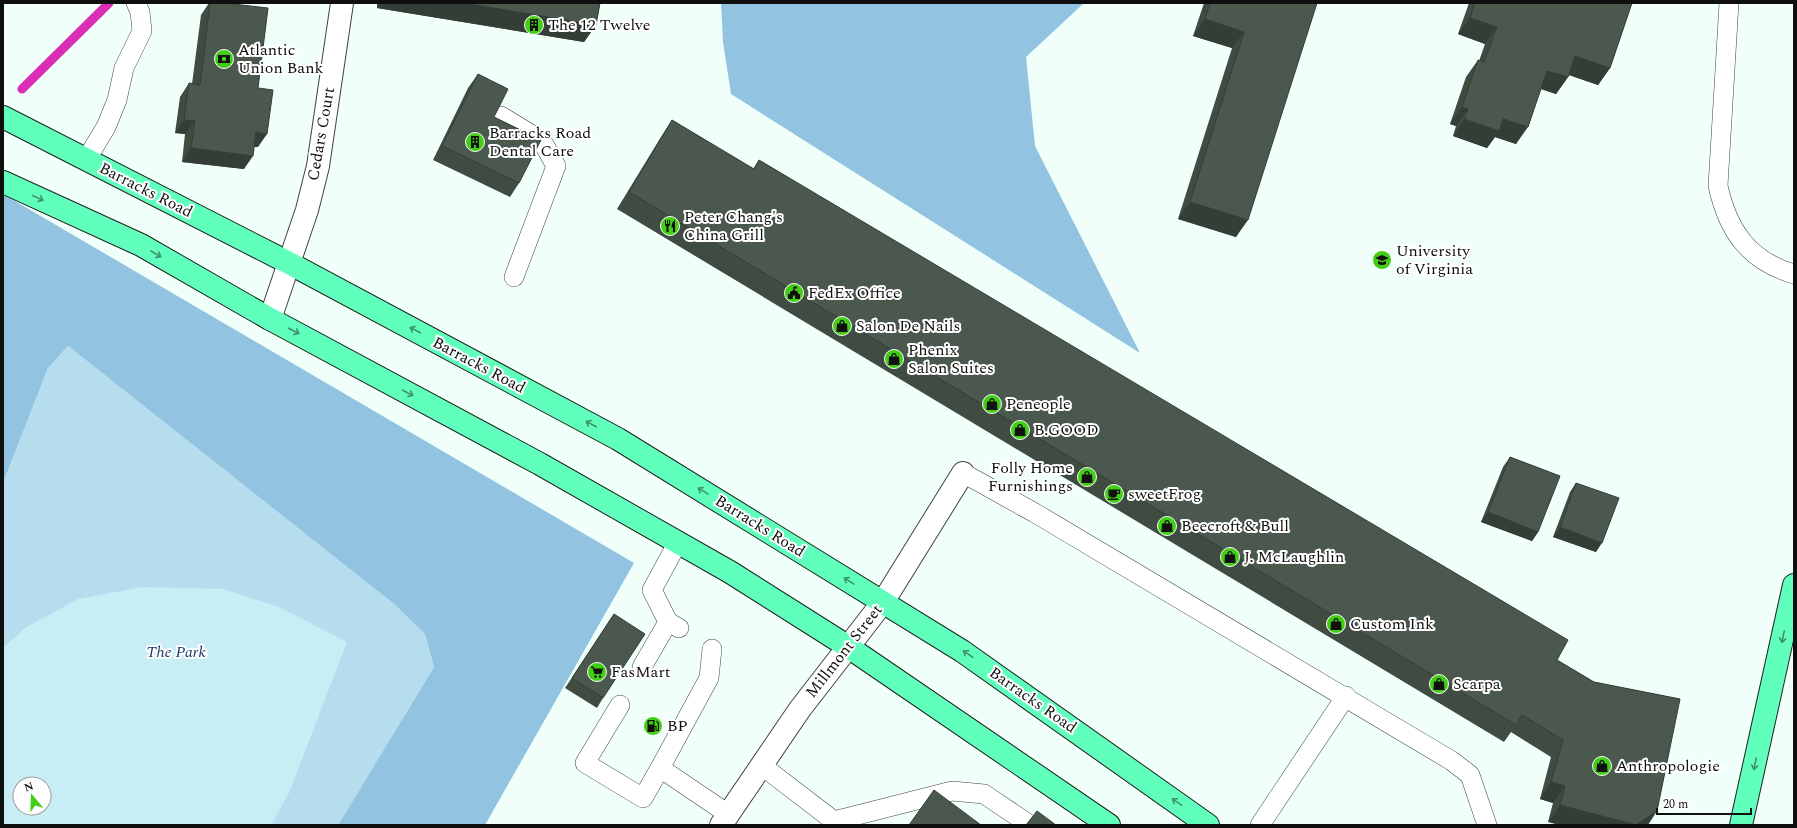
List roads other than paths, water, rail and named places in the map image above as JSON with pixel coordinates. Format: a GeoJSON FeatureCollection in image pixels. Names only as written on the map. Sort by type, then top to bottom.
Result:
{"type":"FeatureCollection","features":[{"type":"Feature","properties":{"kind":"main road","name":"Barracks Road"},"geometry":{"type":"LineString","coordinates":[[3,117],[289,263],[618,439],[962,650],[1208,825]]}},
{"type":"Feature","properties":{"kind":"main road"},"geometry":{"type":"LineString","coordinates":[[3,182],[141,245],[270,319],[540,464],[730,572],[847,646],[1109,825]]}},
{"type":"Feature","properties":{"kind":"main road"},"geometry":{"type":"LineString","coordinates":[[1741,825],[1794,585]]}},
{"type":"Feature","properties":{"kind":"street","name":"Cedars Court"},"geometry":{"type":"LineString","coordinates":[[289,263],[307,210],[318,166],[342,3]]}},
{"type":"Feature","properties":{"kind":"street"},"geometry":{"type":"LineString","coordinates":[[270,319],[289,263]]}},
{"type":"Feature","properties":{"kind":"street","name":"Millmont Street"},"geometry":{"type":"LineString","coordinates":[[724,820],[800,709],[847,646],[883,602],[963,473]]}},
{"type":"Feature","properties":{"kind":"lane"},"geometry":{"type":"LineString","coordinates":[[1728,3],[1718,186],[1723,208],[1735,233],[1753,254],[1776,269],[1794,274]]}},
{"type":"Feature","properties":{"kind":"lane"},"geometry":{"type":"LineString","coordinates":[[86,160],[106,127],[117,100],[124,68],[142,31],[138,8]]}},
{"type":"Feature","properties":{"kind":"lane"},"geometry":{"type":"LineString","coordinates":[[501,116],[542,141],[556,166],[514,277]]}},
{"type":"Feature","properties":{"kind":"lane"},"geometry":{"type":"LineString","coordinates":[[963,473],[1035,513],[1346,696],[1452,761],[1470,775],[1487,825]]}},
{"type":"Feature","properties":{"kind":"lane"},"geometry":{"type":"LineString","coordinates":[[642,667],[659,648],[674,625],[652,590],[678,542]]}},
{"type":"Feature","properties":{"kind":"lane"},"geometry":{"type":"LineString","coordinates":[[618,717],[585,764],[643,798],[683,713],[705,675],[712,649]]}},
{"type":"Feature","properties":{"kind":"lane"},"geometry":{"type":"LineString","coordinates":[[1260,825],[1346,696]]}},
{"type":"Feature","properties":{"kind":"lane"},"geometry":{"type":"LineString","coordinates":[[662,756],[724,820]]}},
{"type":"Feature","properties":{"kind":"lane"},"geometry":{"type":"LineString","coordinates":[[761,765],[833,823],[952,791],[984,794],[1030,825]]}},
{"type":"Feature","properties":{"kind":"waterway"},"geometry":{"type":"LineString","coordinates":[[22,89],[109,3]]}},
{"type":"Feature","properties":{"kind":"place","name":"The 12 Twelve"},"geometry":{"type":"Point","coordinates":[534,25]}},
{"type":"Feature","properties":{"kind":"place","name":"Atlantic Union Bank"},"geometry":{"type":"Point","coordinates":[224,59]}},
{"type":"Feature","properties":{"kind":"place","name":"Barracks Road Dental Care"},"geometry":{"type":"Point","coordinates":[475,142]}},
{"type":"Feature","properties":{"kind":"place","name":"Peter Chang's China Grill"},"geometry":{"type":"Point","coordinates":[670,226]}},
{"type":"Feature","properties":{"kind":"place","name":"University of Virginia"},"geometry":{"type":"Point","coordinates":[1382,260]}},
{"type":"Feature","properties":{"kind":"place","name":"FedEx Office"},"geometry":{"type":"Point","coordinates":[794,293]}},
{"type":"Feature","properties":{"kind":"place","name":"Salon De Nails"},"geometry":{"type":"Point","coordinates":[842,326]}},
{"type":"Feature","properties":{"kind":"place","name":"Phenix Salon Suites"},"geometry":{"type":"Point","coordinates":[894,359]}},
{"type":"Feature","properties":{"kind":"place","name":"Peneople"},"geometry":{"type":"Point","coordinates":[992,404]}},
{"type":"Feature","properties":{"kind":"place","name":"B.GOOD"},"geometry":{"type":"Point","coordinates":[1020,430]}},
{"type":"Feature","properties":{"kind":"place","name":"Folly Home Furnishings"},"geometry":{"type":"Point","coordinates":[1087,477]}},
{"type":"Feature","properties":{"kind":"place","name":"sweetFrog"},"geometry":{"type":"Point","coordinates":[1114,494]}},
{"type":"Feature","properties":{"kind":"place","name":"Beecroft & Bull"},"geometry":{"type":"Point","coordinates":[1167,526]}},
{"type":"Feature","properties":{"kind":"place","name":"J. McLaughlin"},"geometry":{"type":"Point","coordinates":[1230,557]}},
{"type":"Feature","properties":{"kind":"place","name":"Custom Ink"},"geometry":{"type":"Point","coordinates":[1336,624]}},
{"type":"Feature","properties":{"kind":"place","name":"FasMart"},"geometry":{"type":"Point","coordinates":[597,672]}},
{"type":"Feature","properties":{"kind":"place","name":"Scarpa"},"geometry":{"type":"Point","coordinates":[1439,684]}},
{"type":"Feature","properties":{"kind":"place","name":"BP"},"geometry":{"type":"Point","coordinates":[653,726]}},
{"type":"Feature","properties":{"kind":"place","name":"Anthropologie"},"geometry":{"type":"Point","coordinates":[1602,766]}},
{"type":"Feature","properties":{"kind":"park label","name":"The Park"},"geometry":{"type":"Point","coordinates":[176,652]}}]}
